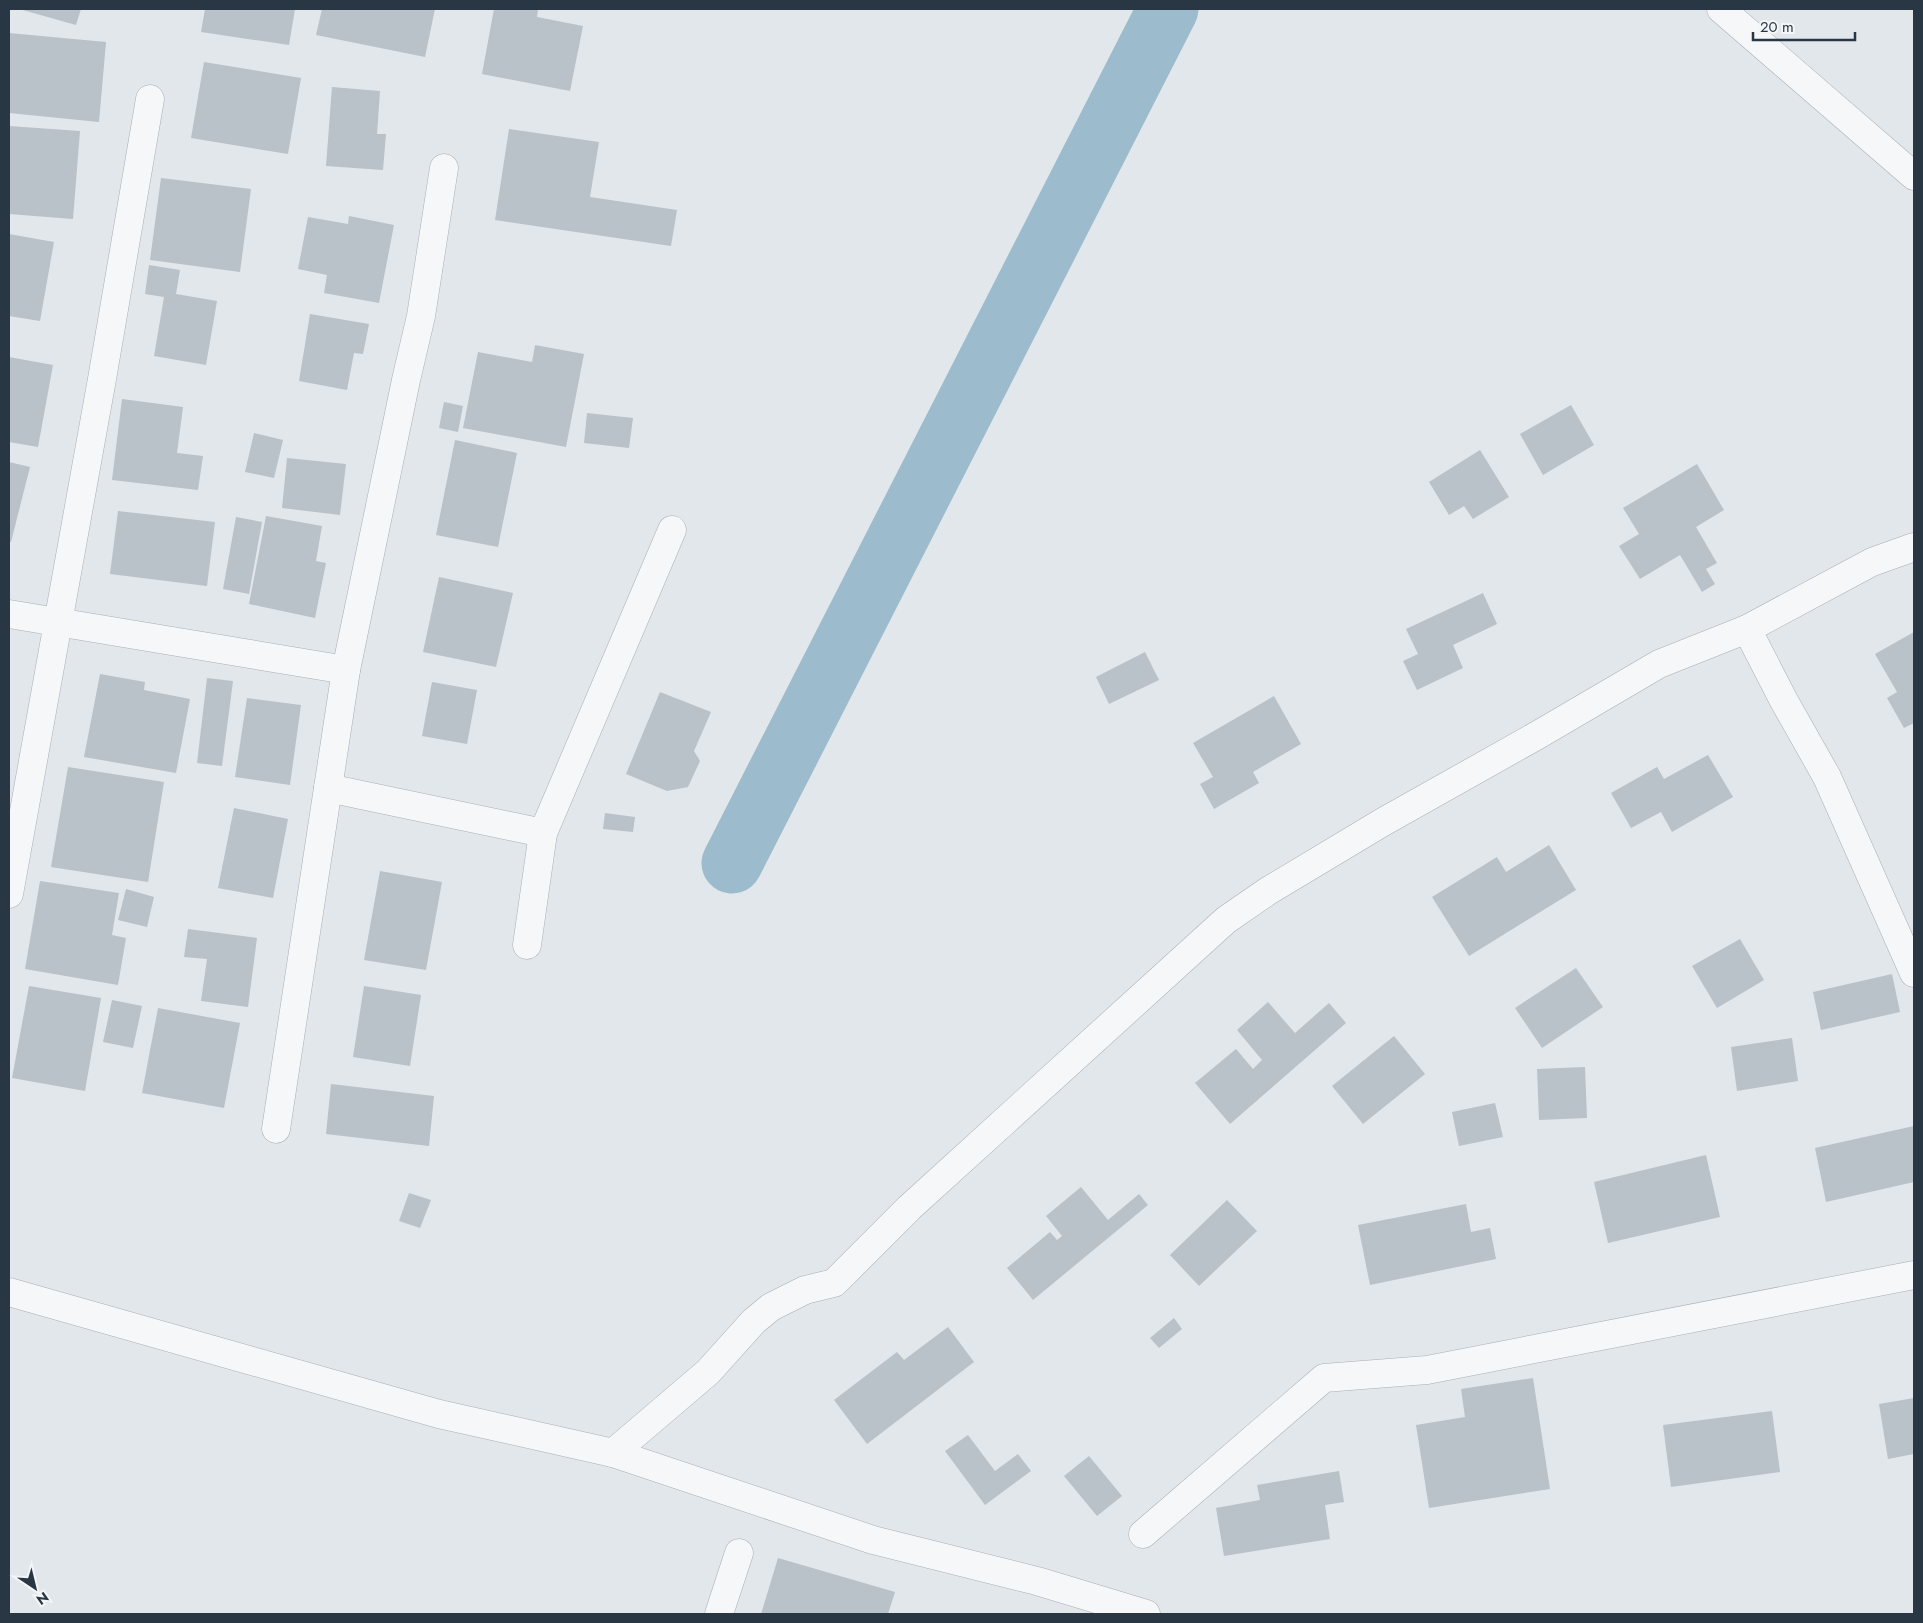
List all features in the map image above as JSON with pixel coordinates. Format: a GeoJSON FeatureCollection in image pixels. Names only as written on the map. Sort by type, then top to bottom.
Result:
{"type":"FeatureCollection","features":[{"type":"Feature","properties":{"kind":"street"},"geometry":{"type":"LineString","coordinates":[[1720,9],[1914,176]]}},
{"type":"Feature","properties":{"kind":"street"},"geometry":{"type":"LineString","coordinates":[[9,894],[150,98]]}},
{"type":"Feature","properties":{"kind":"street"},"geometry":{"type":"LineString","coordinates":[[276,1128],[346,670],[421,316],[444,168]]}},
{"type":"Feature","properties":{"kind":"street"},"geometry":{"type":"LineString","coordinates":[[527,945],[543,833],[672,530]]}},
{"type":"Feature","properties":{"kind":"street"},"geometry":{"type":"LineString","coordinates":[[613,1453],[708,1372],[754,1321],[771,1307],[805,1290],[834,1282],[909,1208],[1226,920],[1268,891],[1383,822],[1659,664],[1746,629],[1872,562],[1914,547]]}},
{"type":"Feature","properties":{"kind":"street"},"geometry":{"type":"LineString","coordinates":[[9,614],[57,624],[346,670]]}},
{"type":"Feature","properties":{"kind":"street"},"geometry":{"type":"LineString","coordinates":[[1746,629],[1827,778],[1914,973]]}},
{"type":"Feature","properties":{"kind":"street"},"geometry":{"type":"LineString","coordinates":[[328,788],[543,833]]}},
{"type":"Feature","properties":{"kind":"street"},"geometry":{"type":"LineString","coordinates":[[1143,1534],[1324,1378],[1427,1370],[1914,1275]]}},
{"type":"Feature","properties":{"kind":"street"},"geometry":{"type":"LineString","coordinates":[[9,1292],[439,1414],[613,1453],[873,1540],[1037,1581],[1146,1614]]}},
{"type":"Feature","properties":{"kind":"street"},"geometry":{"type":"LineString","coordinates":[[719,1614],[739,1553]]}},
{"type":"Feature","properties":{"kind":"building"},"geometry":{"type":"Polygon","coordinates":[[[19,9],[81,9],[76,25],[19,9]]]}},
{"type":"Feature","properties":{"kind":"building"},"geometry":{"type":"Polygon","coordinates":[[[205,9],[295,9],[289,45],[201,32],[205,9]]]}},
{"type":"Feature","properties":{"kind":"building"},"geometry":{"type":"Polygon","coordinates":[[[322,9],[435,9],[425,57],[316,35],[322,9]]]}},
{"type":"Feature","properties":{"kind":"building"},"geometry":{"type":"Polygon","coordinates":[[[494,9],[538,10],[537,17],[583,26],[570,91],[482,74],[494,9]]]}},
{"type":"Feature","properties":{"kind":"building"},"geometry":{"type":"Polygon","coordinates":[[[9,33],[106,42],[99,122],[9,113],[9,33]]]}},
{"type":"Feature","properties":{"kind":"building"},"geometry":{"type":"Polygon","coordinates":[[[204,62],[301,78],[288,154],[191,138],[204,62]]]}},
{"type":"Feature","properties":{"kind":"building"},"geometry":{"type":"Polygon","coordinates":[[[332,87],[380,91],[377,134],[386,134],[383,170],[326,166],[332,87]]]}},
{"type":"Feature","properties":{"kind":"building"},"geometry":{"type":"Polygon","coordinates":[[[9,126],[80,131],[73,219],[9,214],[9,126]]]}},
{"type":"Feature","properties":{"kind":"building"},"geometry":{"type":"Polygon","coordinates":[[[509,129],[599,142],[590,197],[677,210],[671,246],[495,220],[509,129]]]}},
{"type":"Feature","properties":{"kind":"building"},"geometry":{"type":"Polygon","coordinates":[[[161,178],[251,189],[240,272],[150,260],[161,178]]]}},
{"type":"Feature","properties":{"kind":"building"},"geometry":{"type":"Polygon","coordinates":[[[349,216],[394,225],[379,303],[324,293],[327,275],[298,269],[308,217],[348,224],[349,216]]]}},
{"type":"Feature","properties":{"kind":"building"},"geometry":{"type":"Polygon","coordinates":[[[9,234],[54,242],[40,321],[9,316],[9,234]]]}},
{"type":"Feature","properties":{"kind":"building"},"geometry":{"type":"Polygon","coordinates":[[[149,265],[180,270],[176,294],[217,301],[206,365],[154,356],[164,297],[145,294],[149,265]]]}},
{"type":"Feature","properties":{"kind":"building"},"geometry":{"type":"Polygon","coordinates":[[[310,314],[369,324],[363,354],[354,353],[347,390],[299,381],[310,314]]]}},
{"type":"Feature","properties":{"kind":"building"},"geometry":{"type":"Polygon","coordinates":[[[535,345],[584,354],[566,447],[463,428],[478,352],[532,362],[535,345]]]}},
{"type":"Feature","properties":{"kind":"building"},"geometry":{"type":"Polygon","coordinates":[[[9,357],[53,365],[38,447],[9,442],[9,357]]]}},
{"type":"Feature","properties":{"kind":"building"},"geometry":{"type":"Polygon","coordinates":[[[122,399],[183,407],[177,453],[203,456],[198,490],[112,480],[122,399]]]}},
{"type":"Feature","properties":{"kind":"building"},"geometry":{"type":"Polygon","coordinates":[[[444,402],[463,406],[458,432],[439,428],[444,402]]]}},
{"type":"Feature","properties":{"kind":"building"},"geometry":{"type":"Polygon","coordinates":[[[1571,405],[1594,445],[1543,475],[1520,434],[1571,405]]]}},
{"type":"Feature","properties":{"kind":"building"},"geometry":{"type":"Polygon","coordinates":[[[587,413],[633,418],[629,448],[584,443],[587,413]]]}},
{"type":"Feature","properties":{"kind":"building"},"geometry":{"type":"Polygon","coordinates":[[[254,433],[283,440],[274,478],[245,472],[254,433]]]}},
{"type":"Feature","properties":{"kind":"building"},"geometry":{"type":"Polygon","coordinates":[[[455,440],[517,453],[498,547],[436,535],[455,440]]]}},
{"type":"Feature","properties":{"kind":"building"},"geometry":{"type":"Polygon","coordinates":[[[1480,450],[1509,497],[1473,519],[1464,506],[1449,515],[1429,482],[1480,450]]]}},
{"type":"Feature","properties":{"kind":"building"},"geometry":{"type":"Polygon","coordinates":[[[287,458],[346,464],[340,515],[282,508],[287,458]]]}},
{"type":"Feature","properties":{"kind":"building"},"geometry":{"type":"Polygon","coordinates":[[[9,462],[30,467],[11,542],[9,542],[9,462]]]}},
{"type":"Feature","properties":{"kind":"building"},"geometry":{"type":"Polygon","coordinates":[[[1697,464],[1724,510],[1696,527],[1717,563],[1706,569],[1715,584],[1702,592],[1680,555],[1640,579],[1619,546],[1639,534],[1623,508],[1697,464]]]}},
{"type":"Feature","properties":{"kind":"building"},"geometry":{"type":"Polygon","coordinates":[[[118,511],[215,522],[207,586],[110,574],[118,511]]]}},
{"type":"Feature","properties":{"kind":"building"},"geometry":{"type":"Polygon","coordinates":[[[266,516],[322,526],[316,561],[326,563],[315,618],[249,604],[266,516]]]}},
{"type":"Feature","properties":{"kind":"building"},"geometry":{"type":"Polygon","coordinates":[[[236,517],[262,522],[249,594],[223,589],[236,517]]]}},
{"type":"Feature","properties":{"kind":"building"},"geometry":{"type":"Polygon","coordinates":[[[439,577],[513,593],[496,667],[423,652],[439,577]]]}},
{"type":"Feature","properties":{"kind":"building"},"geometry":{"type":"Polygon","coordinates":[[[1483,593],[1497,624],[1453,645],[1463,668],[1417,690],[1403,661],[1418,654],[1406,629],[1483,593]]]}},
{"type":"Feature","properties":{"kind":"building"},"geometry":{"type":"Polygon","coordinates":[[[1914,632],[1914,723],[1904,728],[1887,698],[1897,692],[1875,654],[1914,632]]]}},
{"type":"Feature","properties":{"kind":"building"},"geometry":{"type":"Polygon","coordinates":[[[1145,652],[1159,680],[1109,704],[1096,677],[1145,652]]]}},
{"type":"Feature","properties":{"kind":"building"},"geometry":{"type":"Polygon","coordinates":[[[100,674],[145,682],[144,690],[190,699],[176,773],[84,757],[100,674]]]}},
{"type":"Feature","properties":{"kind":"building"},"geometry":{"type":"Polygon","coordinates":[[[207,678],[233,681],[222,766],[197,763],[207,678]]]}},
{"type":"Feature","properties":{"kind":"building"},"geometry":{"type":"Polygon","coordinates":[[[432,682],[477,690],[467,744],[422,736],[432,682]]]}},
{"type":"Feature","properties":{"kind":"building"},"geometry":{"type":"Polygon","coordinates":[[[660,692],[711,712],[694,751],[700,761],[688,787],[667,791],[626,774],[660,692]]]}},
{"type":"Feature","properties":{"kind":"building"},"geometry":{"type":"Polygon","coordinates":[[[1274,696],[1301,744],[1253,772],[1259,783],[1214,809],[1200,784],[1213,777],[1193,743],[1274,696]]]}},
{"type":"Feature","properties":{"kind":"building"},"geometry":{"type":"Polygon","coordinates":[[[247,698],[301,705],[290,785],[235,777],[247,698]]]}},
{"type":"Feature","properties":{"kind":"building"},"geometry":{"type":"Polygon","coordinates":[[[1708,755],[1733,797],[1672,832],[1661,812],[1631,828],[1611,793],[1657,767],[1664,779],[1708,755]]]}},
{"type":"Feature","properties":{"kind":"building"},"geometry":{"type":"Polygon","coordinates":[[[68,767],[164,782],[148,882],[51,867],[68,767]]]}},
{"type":"Feature","properties":{"kind":"building"},"geometry":{"type":"Polygon","coordinates":[[[234,808],[288,819],[273,898],[218,888],[234,808]]]}},
{"type":"Feature","properties":{"kind":"building"},"geometry":{"type":"Polygon","coordinates":[[[605,813],[635,817],[633,832],[603,829],[605,813]]]}},
{"type":"Feature","properties":{"kind":"building"},"geometry":{"type":"Polygon","coordinates":[[[1549,845],[1576,890],[1469,956],[1432,897],[1497,857],[1506,872],[1549,845]]]}},
{"type":"Feature","properties":{"kind":"building"},"geometry":{"type":"Polygon","coordinates":[[[380,871],[442,882],[426,970],[364,960],[380,871]]]}},
{"type":"Feature","properties":{"kind":"building"},"geometry":{"type":"Polygon","coordinates":[[[40,881],[119,893],[112,935],[126,938],[118,985],[25,969],[40,881]]]}},
{"type":"Feature","properties":{"kind":"building"},"geometry":{"type":"Polygon","coordinates":[[[126,889],[154,897],[147,927],[118,920],[126,889]]]}},
{"type":"Feature","properties":{"kind":"building"},"geometry":{"type":"Polygon","coordinates":[[[188,929],[257,938],[248,1007],[201,1001],[207,959],[184,957],[188,929]]]}},
{"type":"Feature","properties":{"kind":"building"},"geometry":{"type":"Polygon","coordinates":[[[1740,939],[1764,980],[1717,1008],[1692,966],[1740,939]]]}},
{"type":"Feature","properties":{"kind":"building"},"geometry":{"type":"Polygon","coordinates":[[[1576,968],[1603,1007],[1542,1048],[1515,1008],[1576,968]]]}},
{"type":"Feature","properties":{"kind":"building"},"geometry":{"type":"Polygon","coordinates":[[[1892,974],[1900,1012],[1821,1030],[1813,992],[1892,974]]]}},
{"type":"Feature","properties":{"kind":"building"},"geometry":{"type":"Polygon","coordinates":[[[29,986],[101,998],[85,1091],[12,1078],[29,986]]]}},
{"type":"Feature","properties":{"kind":"building"},"geometry":{"type":"Polygon","coordinates":[[[364,986],[421,995],[410,1066],[353,1057],[364,986]]]}},
{"type":"Feature","properties":{"kind":"building"},"geometry":{"type":"Polygon","coordinates":[[[112,1000],[142,1006],[133,1048],[103,1042],[112,1000]]]}},
{"type":"Feature","properties":{"kind":"building"},"geometry":{"type":"Polygon","coordinates":[[[1268,1002],[1295,1033],[1329,1003],[1346,1023],[1230,1124],[1195,1083],[1236,1049],[1253,1069],[1262,1060],[1237,1030],[1268,1002]]]}},
{"type":"Feature","properties":{"kind":"building"},"geometry":{"type":"Polygon","coordinates":[[[158,1008],[240,1023],[224,1108],[142,1093],[158,1008]]]}},
{"type":"Feature","properties":{"kind":"building"},"geometry":{"type":"Polygon","coordinates":[[[1394,1036],[1425,1074],[1363,1124],[1332,1086],[1394,1036]]]}},
{"type":"Feature","properties":{"kind":"building"},"geometry":{"type":"Polygon","coordinates":[[[1792,1038],[1798,1081],[1737,1091],[1731,1047],[1792,1038]]]}},
{"type":"Feature","properties":{"kind":"building"},"geometry":{"type":"Polygon","coordinates":[[[1585,1067],[1587,1118],[1539,1120],[1537,1069],[1585,1067]]]}},
{"type":"Feature","properties":{"kind":"building"},"geometry":{"type":"Polygon","coordinates":[[[331,1084],[434,1096],[429,1146],[326,1134],[331,1084]]]}},
{"type":"Feature","properties":{"kind":"building"},"geometry":{"type":"Polygon","coordinates":[[[1495,1103],[1503,1137],[1459,1146],[1452,1112],[1495,1103]]]}},
{"type":"Feature","properties":{"kind":"building"},"geometry":{"type":"Polygon","coordinates":[[[1914,1126],[1914,1182],[1826,1202],[1815,1148],[1914,1126]]]}},
{"type":"Feature","properties":{"kind":"building"},"geometry":{"type":"Polygon","coordinates":[[[1706,1155],[1720,1217],[1608,1243],[1594,1182],[1706,1155]]]}},
{"type":"Feature","properties":{"kind":"building"},"geometry":{"type":"Polygon","coordinates":[[[1081,1187],[1108,1220],[1139,1194],[1148,1205],[1033,1300],[1007,1268],[1050,1232],[1057,1240],[1062,1236],[1046,1216],[1081,1187]]]}},
{"type":"Feature","properties":{"kind":"building"},"geometry":{"type":"Polygon","coordinates":[[[409,1193],[431,1200],[420,1228],[399,1221],[409,1193]]]}},
{"type":"Feature","properties":{"kind":"building"},"geometry":{"type":"Polygon","coordinates":[[[1227,1200],[1257,1231],[1199,1286],[1170,1255],[1227,1200]]]}},
{"type":"Feature","properties":{"kind":"building"},"geometry":{"type":"Polygon","coordinates":[[[1466,1204],[1471,1232],[1490,1228],[1496,1259],[1370,1285],[1358,1225],[1466,1204]]]}},
{"type":"Feature","properties":{"kind":"building"},"geometry":{"type":"Polygon","coordinates":[[[1174,1318],[1182,1329],[1159,1348],[1150,1338],[1174,1318]]]}},
{"type":"Feature","properties":{"kind":"building"},"geometry":{"type":"Polygon","coordinates":[[[948,1327],[974,1362],[867,1444],[834,1400],[897,1352],[904,1360],[948,1327]]]}},
{"type":"Feature","properties":{"kind":"building"},"geometry":{"type":"Polygon","coordinates":[[[1533,1378],[1550,1489],[1429,1508],[1416,1425],[1465,1417],[1461,1389],[1533,1378]]]}},
{"type":"Feature","properties":{"kind":"building"},"geometry":{"type":"Polygon","coordinates":[[[1914,1398],[1914,1454],[1888,1459],[1879,1404],[1914,1398]]]}},
{"type":"Feature","properties":{"kind":"building"},"geometry":{"type":"Polygon","coordinates":[[[1772,1411],[1780,1472],[1671,1487],[1663,1425],[1772,1411]]]}},
{"type":"Feature","properties":{"kind":"building"},"geometry":{"type":"Polygon","coordinates":[[[968,1435],[995,1471],[1018,1454],[1031,1471],[985,1505],[945,1451],[968,1435]]]}},
{"type":"Feature","properties":{"kind":"building"},"geometry":{"type":"Polygon","coordinates":[[[1089,1456],[1122,1496],[1097,1516],[1064,1476],[1089,1456]]]}},
{"type":"Feature","properties":{"kind":"building"},"geometry":{"type":"Polygon","coordinates":[[[1339,1471],[1344,1502],[1325,1505],[1330,1539],[1224,1556],[1216,1508],[1260,1500],[1257,1485],[1339,1471]]]}},
{"type":"Feature","properties":{"kind":"building"},"geometry":{"type":"Polygon","coordinates":[[[778,1558],[895,1592],[888,1614],[761,1614],[778,1558]]]}},
{"type":"Feature","properties":{"kind":"waterway"},"geometry":{"type":"LineString","coordinates":[[732,863],[1168,9]]}}]}
